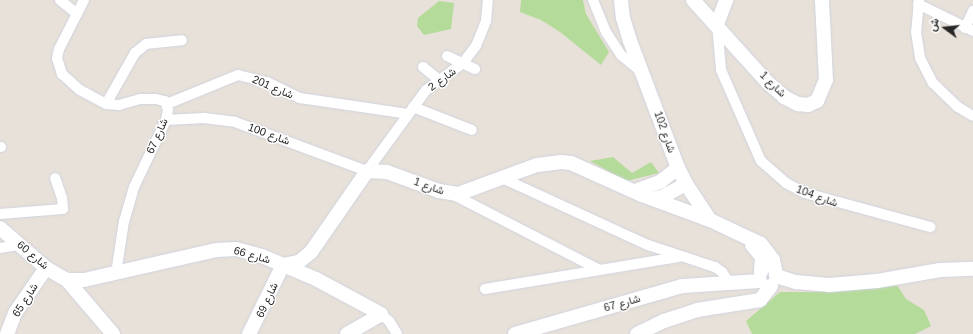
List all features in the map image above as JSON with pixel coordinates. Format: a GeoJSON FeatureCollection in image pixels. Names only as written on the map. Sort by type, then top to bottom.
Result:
{"type":"FeatureCollection","features":[{"type":"Feature","properties":{"kind":"street"},"geometry":{"type":"LineString","coordinates":[[60,0],[77,14]]}},
{"type":"Feature","properties":{"kind":"street"},"geometry":{"type":"LineString","coordinates":[[84,0],[59,49],[58,66],[69,82],[106,104],[135,53],[142,47],[146,44],[182,40]]}},
{"type":"Feature","properties":{"kind":"street","name":"شارع 2"},"geometry":{"type":"LineString","coordinates":[[368,171],[430,85],[463,63],[482,34],[488,0]]}},
{"type":"Feature","properties":{"kind":"street"},"geometry":{"type":"LineString","coordinates":[[593,0],[606,32],[621,55],[642,72]]}},
{"type":"Feature","properties":{"kind":"street","name":"شارع 102"},"geometry":{"type":"LineString","coordinates":[[621,0],[623,18],[642,72],[678,168],[686,184],[710,220],[745,238],[760,253],[766,278]]}},
{"type":"Feature","properties":{"kind":"street"},"geometry":{"type":"LineString","coordinates":[[694,0],[717,24],[726,0]]}},
{"type":"Feature","properties":{"kind":"street","name":"شارع 1"},"geometry":{"type":"LineString","coordinates":[[717,24],[768,82],[784,97],[798,104],[808,105],[817,101],[826,80],[822,0]]}},
{"type":"Feature","properties":{"kind":"street"},"geometry":{"type":"LineString","coordinates":[[973,11],[969,30],[919,2],[917,45],[927,72],[941,91],[973,116]]}},
{"type":"Feature","properties":{"kind":"street","name":"شارع 104"},"geometry":{"type":"LineString","coordinates":[[717,24],[721,70],[761,161],[786,183],[805,194],[930,227]]}},
{"type":"Feature","properties":{"kind":"street"},"geometry":{"type":"LineString","coordinates":[[447,56],[475,69]]}},
{"type":"Feature","properties":{"kind":"street"},"geometry":{"type":"LineString","coordinates":[[423,67],[439,80]]}},
{"type":"Feature","properties":{"kind":"street","name":"شارع 201"},"geometry":{"type":"LineString","coordinates":[[167,104],[238,75],[268,82],[300,98],[411,110],[472,130]]}},
{"type":"Feature","properties":{"kind":"street","name":"شارع 67"},"geometry":{"type":"LineString","coordinates":[[106,104],[119,105],[140,99],[156,99],[167,104],[166,120],[134,187],[124,221],[116,273]]}},
{"type":"Feature","properties":{"kind":"street","name":"شارع 100"},"geometry":{"type":"LineString","coordinates":[[166,120],[204,118],[235,122],[368,171]]}},
{"type":"Feature","properties":{"kind":"street","name":"شارع 1"},"geometry":{"type":"LineString","coordinates":[[368,171],[398,175],[452,194],[472,190],[537,165],[562,162],[571,163],[653,199],[710,220]]}},
{"type":"Feature","properties":{"kind":"street"},"geometry":{"type":"LineString","coordinates":[[635,191],[660,182],[678,168]]}},
{"type":"Feature","properties":{"kind":"street"},"geometry":{"type":"LineString","coordinates":[[283,265],[299,262],[311,252],[368,171]]}},
{"type":"Feature","properties":{"kind":"street"},"geometry":{"type":"LineString","coordinates":[[0,214],[62,209],[62,198],[55,178]]}},
{"type":"Feature","properties":{"kind":"street"},"geometry":{"type":"LineString","coordinates":[[502,178],[620,233],[720,270],[730,281]]}},
{"type":"Feature","properties":{"kind":"street"},"geometry":{"type":"LineString","coordinates":[[653,199],[664,196],[686,184]]}},
{"type":"Feature","properties":{"kind":"street"},"geometry":{"type":"LineString","coordinates":[[452,194],[600,270]]}},
{"type":"Feature","properties":{"kind":"street","name":"شارع 60"},"geometry":{"type":"LineString","coordinates":[[0,228],[46,268],[67,280]]}},
{"type":"Feature","properties":{"kind":"street"},"geometry":{"type":"LineString","coordinates":[[0,248],[20,245]]}},
{"type":"Feature","properties":{"kind":"street","name":"شارع 66"},"geometry":{"type":"LineString","coordinates":[[67,280],[84,280],[230,248],[251,252],[283,265],[342,291],[380,314]]}},
{"type":"Feature","properties":{"kind":"street"},"geometry":{"type":"LineString","coordinates":[[485,289],[680,256]]}},
{"type":"Feature","properties":{"kind":"street","name":"شارع 69"},"geometry":{"type":"LineString","coordinates":[[249,334],[283,265]]}},
{"type":"Feature","properties":{"kind":"street","name":"شارع 65"},"geometry":{"type":"LineString","coordinates":[[6,334],[15,313],[46,268]]}},
{"type":"Feature","properties":{"kind":"street"},"geometry":{"type":"LineString","coordinates":[[637,334],[664,321],[697,310],[744,303],[766,278],[829,285],[877,281],[940,270],[973,269]]}},
{"type":"Feature","properties":{"kind":"street","name":"شارع 67"},"geometry":{"type":"LineString","coordinates":[[516,334],[682,286],[730,281],[745,283],[766,278]]}},
{"type":"Feature","properties":{"kind":"street"},"geometry":{"type":"LineString","coordinates":[[67,280],[112,334]]}},
{"type":"Feature","properties":{"kind":"street"},"geometry":{"type":"LineString","coordinates":[[347,334],[380,314],[389,321],[398,334]]}},
{"type":"Feature","properties":{"kind":"green space"},"geometry":{"type":"Polygon","coordinates":[[[521,0],[583,0],[586,14],[609,52],[601,65],[560,32],[541,20],[520,12],[521,0]]]}},
{"type":"Feature","properties":{"kind":"green space"},"geometry":{"type":"Polygon","coordinates":[[[439,1],[454,3],[451,29],[424,35],[417,26],[418,18],[439,1]]]}},
{"type":"Feature","properties":{"kind":"green space"},"geometry":{"type":"Polygon","coordinates":[[[613,157],[632,173],[651,162],[659,173],[626,181],[590,161],[613,157]]]}},
{"type":"Feature","properties":{"kind":"green space"},"geometry":{"type":"Polygon","coordinates":[[[897,285],[906,299],[924,310],[931,326],[915,334],[752,334],[746,321],[780,292],[836,292],[897,285]]]}}]}
